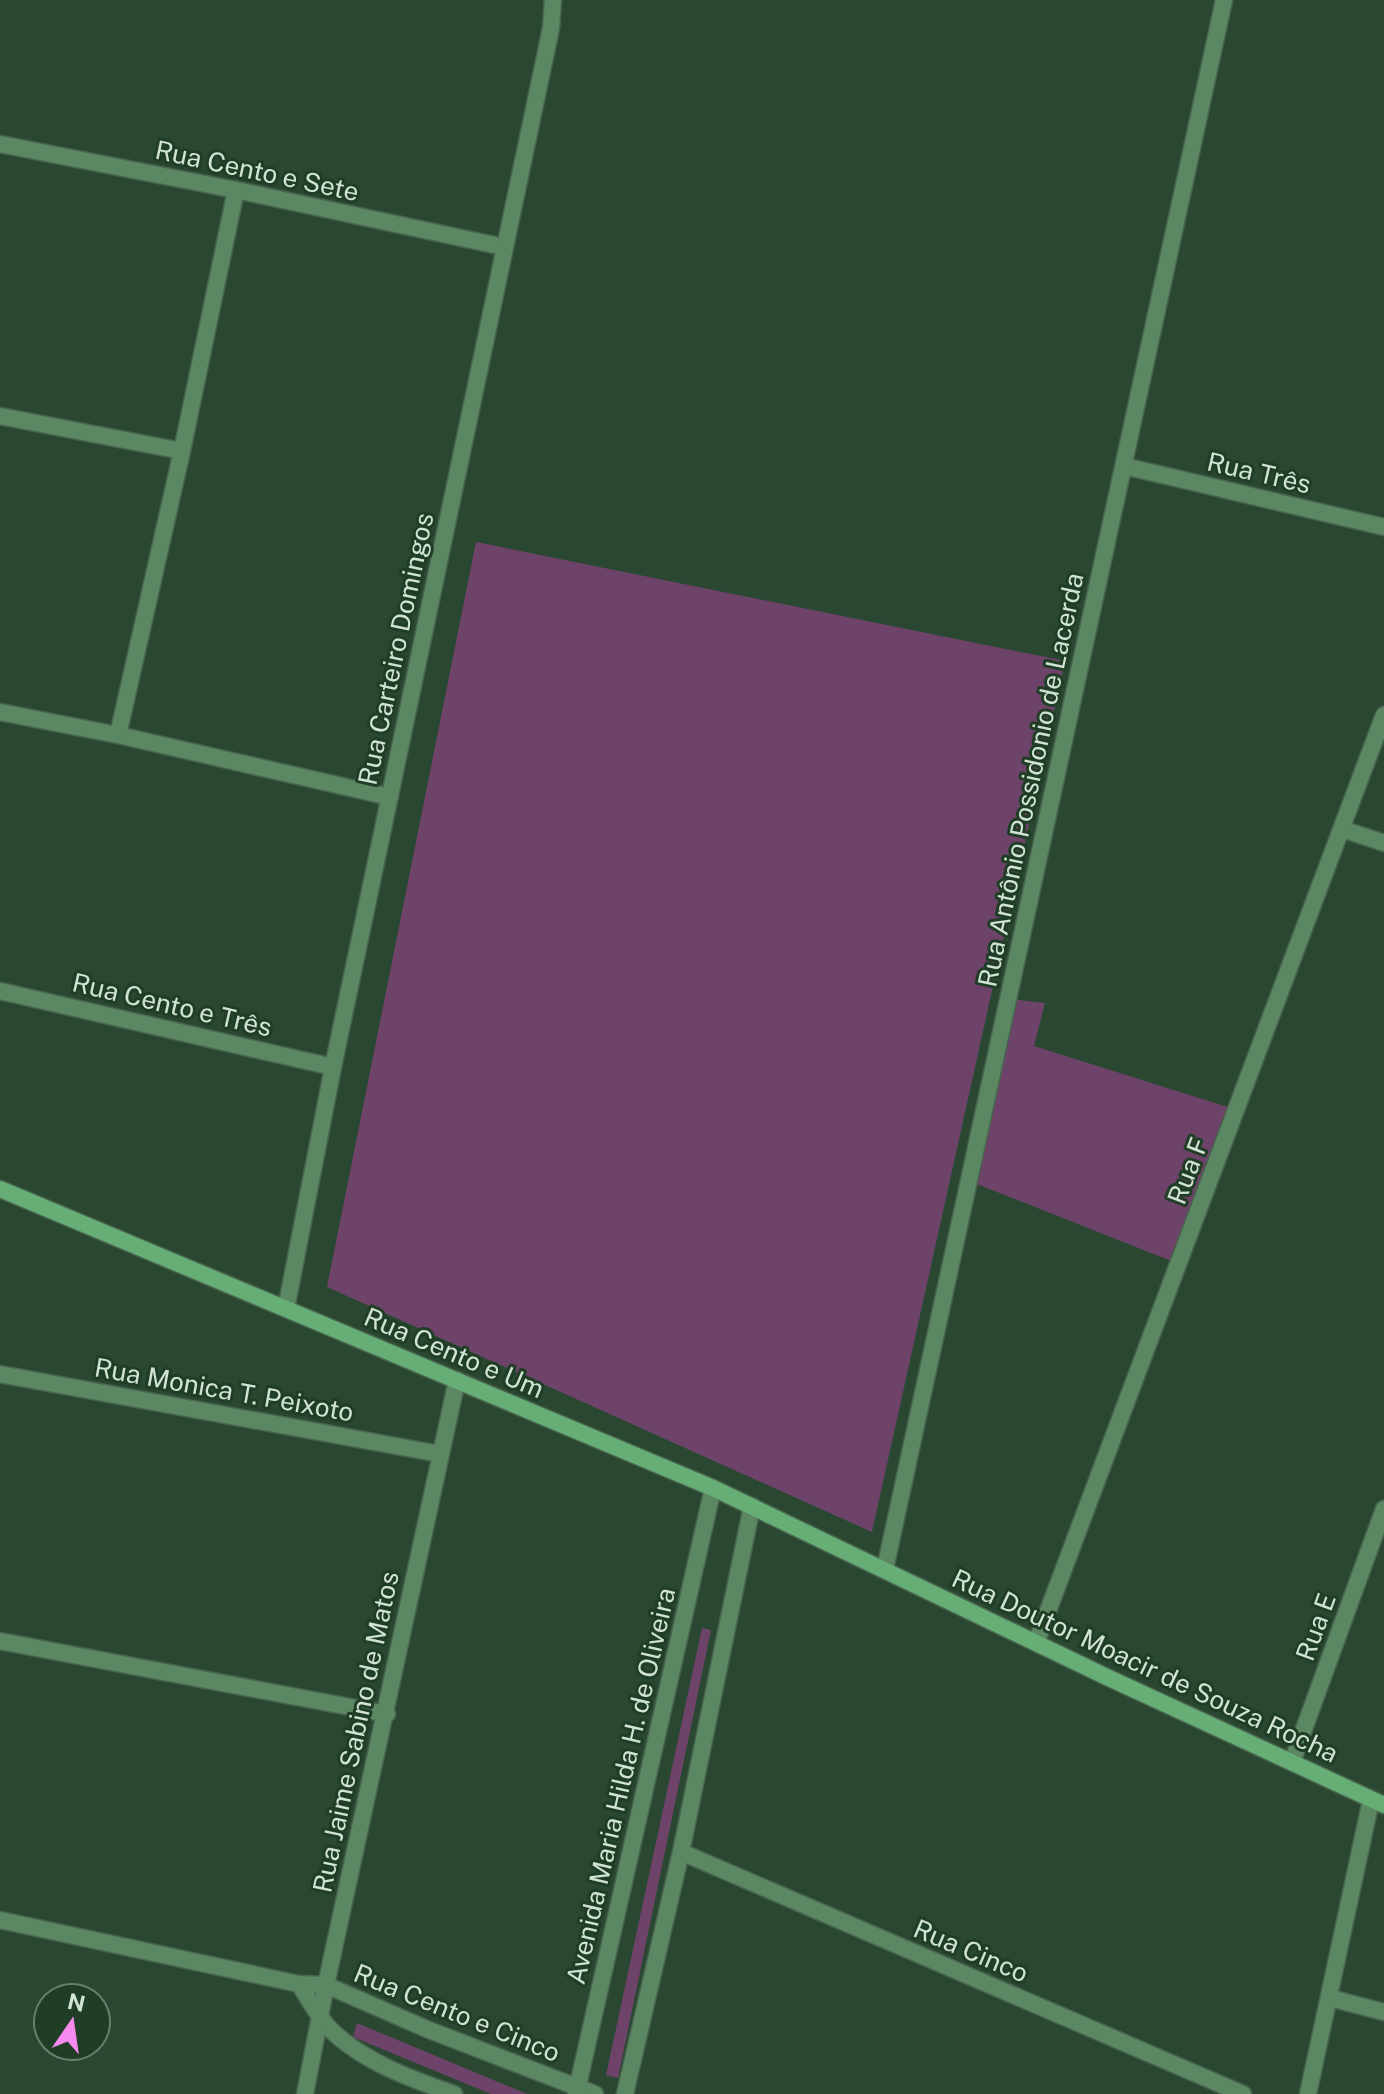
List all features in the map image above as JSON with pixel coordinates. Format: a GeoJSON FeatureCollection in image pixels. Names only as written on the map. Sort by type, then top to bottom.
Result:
{"type":"FeatureCollection","features":[{"type":"Feature","properties":{"kind":"street","name":"Rua Carteiro Domingos"},"geometry":{"type":"LineString","coordinates":[[286,1309],[333,1067],[551,28],[553,0]]}},
{"type":"Feature","properties":{"kind":"street","name":"Rua Antônio Possidonio de Lacerda"},"geometry":{"type":"LineString","coordinates":[[885,1569],[1224,0]]}},
{"type":"Feature","properties":{"kind":"street","name":"Rua Cento e Sete"},"geometry":{"type":"LineString","coordinates":[[0,144],[504,247]]}},
{"type":"Feature","properties":{"kind":"street"},"geometry":{"type":"LineString","coordinates":[[118,735],[182,451],[236,190]]}},
{"type":"Feature","properties":{"kind":"street"},"geometry":{"type":"LineString","coordinates":[[0,416],[182,451]]}},
{"type":"Feature","properties":{"kind":"street","name":"Rua Três"},"geometry":{"type":"LineString","coordinates":[[1124,466],[1384,527]]}},
{"type":"Feature","properties":{"kind":"street"},"geometry":{"type":"LineString","coordinates":[[0,712],[118,735],[390,797]]}},
{"type":"Feature","properties":{"kind":"street","name":"Rua F"},"geometry":{"type":"LineString","coordinates":[[1036,1643],[1384,715]]}},
{"type":"Feature","properties":{"kind":"street"},"geometry":{"type":"LineString","coordinates":[[1342,829],[1384,843]]}},
{"type":"Feature","properties":{"kind":"street","name":"Rua Cento e Três"},"geometry":{"type":"LineString","coordinates":[[0,991],[333,1067]]}},
{"type":"Feature","properties":{"kind":"street","name":"Rua Cento e Um"},"geometry":{"type":"LineString","coordinates":[[0,1189],[713,1488],[885,1569]]}},
{"type":"Feature","properties":{"kind":"street","name":"Rua Monica T. Peixoto"},"geometry":{"type":"LineString","coordinates":[[0,1374],[440,1454]]}},
{"type":"Feature","properties":{"kind":"street","name":"Rua Jaime Sabino de Matos"},"geometry":{"type":"LineString","coordinates":[[305,2094],[457,1380]]}},
{"type":"Feature","properties":{"kind":"street","name":"Avenida Maria Hilda H. de Oliveira"},"geometry":{"type":"LineString","coordinates":[[577,2091],[713,1488]]}},
{"type":"Feature","properties":{"kind":"street"},"geometry":{"type":"LineString","coordinates":[[625,2094],[681,1852],[752,1506]]}},
{"type":"Feature","properties":{"kind":"street","name":"Rua E"},"geometry":{"type":"LineString","coordinates":[[1292,1762],[1384,1509]]}},
{"type":"Feature","properties":{"kind":"street","name":"Rua Doutor Moacir de Souza Rocha"},"geometry":{"type":"LineString","coordinates":[[885,1569],[1378,1802]]}},
{"type":"Feature","properties":{"kind":"street"},"geometry":{"type":"LineString","coordinates":[[0,1641],[387,1714]]}},
{"type":"Feature","properties":{"kind":"street"},"geometry":{"type":"LineString","coordinates":[[1308,2094],[1378,1802]]}},
{"type":"Feature","properties":{"kind":"street","name":"Rua Cinco"},"geometry":{"type":"LineString","coordinates":[[681,1852],[1243,2094]]}},
{"type":"Feature","properties":{"kind":"street","name":"Rua Cento e Cinco"},"geometry":{"type":"LineString","coordinates":[[0,1920],[299,1984],[326,1985],[577,2091],[595,2094]]}},
{"type":"Feature","properties":{"kind":"street"},"geometry":{"type":"LineString","coordinates":[[299,1984],[332,2031],[364,2055],[454,2094]]}},
{"type":"Feature","properties":{"kind":"street"},"geometry":{"type":"LineString","coordinates":[[1330,1998],[1384,2012]]}},
{"type":"Feature","properties":{"kind":"shaded area"},"geometry":{"type":"Polygon","coordinates":[[[476,542],[1065,661],[872,1532],[327,1287],[476,542]]]}},
{"type":"Feature","properties":{"kind":"shaded area"},"geometry":{"type":"Polygon","coordinates":[[[1009,999],[1045,1003],[1034,1046],[1237,1110],[1179,1264],[969,1181],[1009,999]]]}},
{"type":"Feature","properties":{"kind":"shaded area"},"geometry":{"type":"Polygon","coordinates":[[[702,1628],[711,1630],[618,2078],[606,2075],[702,1628]]]}},
{"type":"Feature","properties":{"kind":"shaded area"},"geometry":{"type":"Polygon","coordinates":[[[357,2023],[527,2094],[491,2094],[353,2037],[357,2023]]]}}]}
